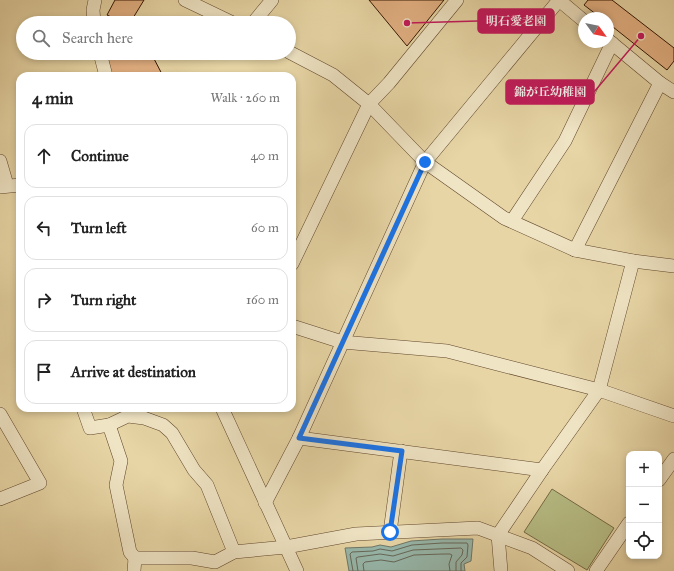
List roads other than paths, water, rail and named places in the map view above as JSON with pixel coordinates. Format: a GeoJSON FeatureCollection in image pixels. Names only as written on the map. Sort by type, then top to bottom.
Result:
{"type":"FeatureCollection","features":[{"type":"Feature","properties":{"kind":"street"},"geometry":{"type":"LineString","coordinates":[[93,16],[95,0]]}},
{"type":"Feature","properties":{"kind":"street"},"geometry":{"type":"LineString","coordinates":[[185,0],[218,16]]}},
{"type":"Feature","properties":{"kind":"street"},"geometry":{"type":"LineString","coordinates":[[259,16],[272,0]]}},
{"type":"Feature","properties":{"kind":"street"},"geometry":{"type":"LineString","coordinates":[[296,256],[369,104],[389,83],[457,0]]}},
{"type":"Feature","properties":{"kind":"street"},"geometry":{"type":"LineString","coordinates":[[265,503],[299,438],[425,162],[559,0],[578,16]]}},
{"type":"Feature","properties":{"kind":"street"},"geometry":{"type":"LineString","coordinates":[[614,45],[674,92]]}},
{"type":"Feature","properties":{"kind":"street"},"geometry":{"type":"LineString","coordinates":[[512,221],[565,141],[607,48]]}},
{"type":"Feature","properties":{"kind":"street"},"geometry":{"type":"LineString","coordinates":[[296,56],[334,75],[369,104],[425,162],[504,218],[575,250],[633,262],[674,266]]}},
{"type":"Feature","properties":{"kind":"street"},"geometry":{"type":"LineString","coordinates":[[102,60],[105,72]]}},
{"type":"Feature","properties":{"kind":"street"},"geometry":{"type":"LineString","coordinates":[[575,250],[660,82]]}},
{"type":"Feature","properties":{"kind":"street"},"geometry":{"type":"LineString","coordinates":[[0,162],[13,185]]}},
{"type":"Feature","properties":{"kind":"street"},"geometry":{"type":"LineString","coordinates":[[501,571],[498,535],[599,390],[633,262]]}},
{"type":"Feature","properties":{"kind":"street"},"geometry":{"type":"LineString","coordinates":[[296,327],[342,342],[447,351],[599,390],[674,416]]}},
{"type":"Feature","properties":{"kind":"street"},"geometry":{"type":"LineString","coordinates":[[84,412],[90,428],[109,425],[128,416],[144,418],[163,425],[172,433],[194,470],[207,485],[234,552]]}},
{"type":"Feature","properties":{"kind":"street"},"geometry":{"type":"LineString","coordinates":[[224,412],[297,571]]}},
{"type":"Feature","properties":{"kind":"street"},"geometry":{"type":"LineString","coordinates":[[0,414],[40,483],[0,499]]}},
{"type":"Feature","properties":{"kind":"street"},"geometry":{"type":"LineString","coordinates":[[109,425],[121,461],[116,485],[130,552],[134,564],[192,558],[215,562],[234,552],[286,547],[356,534],[478,528],[532,548],[568,571]]}},
{"type":"Feature","properties":{"kind":"street"},"geometry":{"type":"LineString","coordinates":[[299,438],[542,470]]}},
{"type":"Feature","properties":{"kind":"street"},"geometry":{"type":"LineString","coordinates":[[390,532],[402,451]]}},
{"type":"Feature","properties":{"kind":"street"},"geometry":{"type":"LineString","coordinates":[[662,476],[674,459]]}},
{"type":"Feature","properties":{"kind":"street"},"geometry":{"type":"LineString","coordinates":[[596,571],[626,527]]}},
{"type":"Feature","properties":{"kind":"water"},"geometry":{"type":"Polygon","coordinates":[[[473,539],[471,561],[464,564],[465,571],[349,571],[345,548],[372,547],[380,545],[391,547],[411,541],[473,539]]]}},
{"type":"Feature","properties":{"kind":"place","name":"明石愛老園"},"geometry":{"type":"Point","coordinates":[407,23]}},
{"type":"Feature","properties":{"kind":"place","name":"錦が丘幼稚園"},"geometry":{"type":"Point","coordinates":[641,36]}}]}
